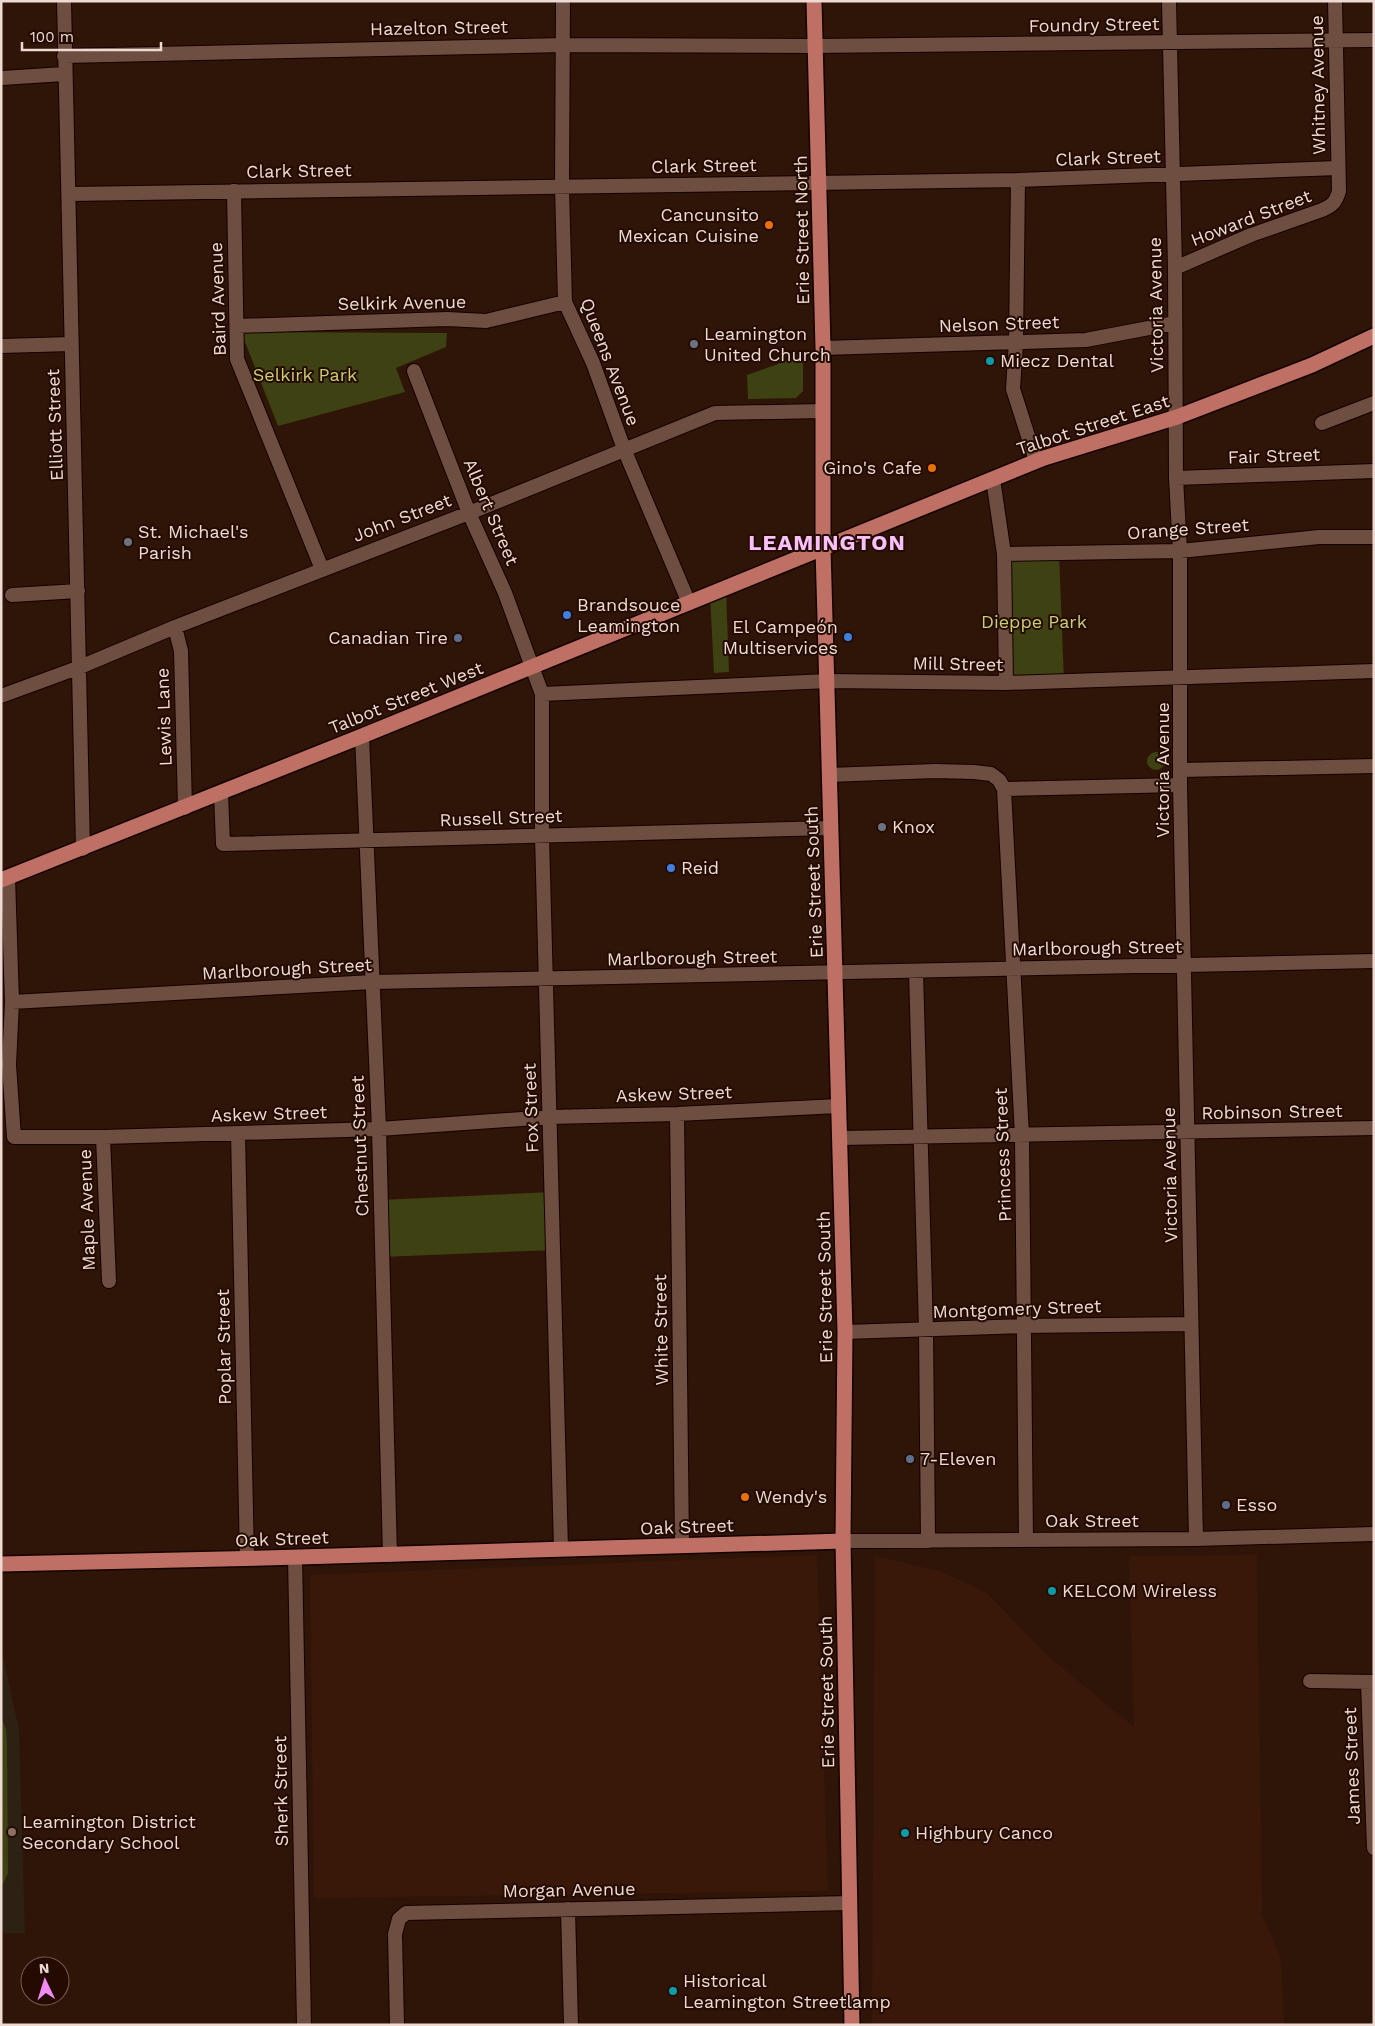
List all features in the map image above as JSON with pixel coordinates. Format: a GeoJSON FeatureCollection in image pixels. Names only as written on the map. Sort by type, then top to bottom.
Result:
{"type":"FeatureCollection","features":[{"type":"Feature","properties":{"kind":"main road","name":"Erie Street North"},"geometry":{"type":"LineString","coordinates":[[814,1],[823,348],[823,548]]}},
{"type":"Feature","properties":{"kind":"main road","name":"Talbot Street East"},"geometry":{"type":"LineString","coordinates":[[823,548],[1036,461],[1177,417],[1312,365],[1374,336]]}},
{"type":"Feature","properties":{"kind":"main road","name":"Talbot Street West"},"geometry":{"type":"LineString","coordinates":[[5,879],[185,808],[823,548]]}},
{"type":"Feature","properties":{"kind":"main road","name":"Erie Street South"},"geometry":{"type":"LineString","coordinates":[[823,548],[845,1332],[843,1541],[852,2025]]}},
{"type":"Feature","properties":{"kind":"main road","name":"Oak Street"},"geometry":{"type":"LineString","coordinates":[[1,1564],[247,1559],[843,1541]]}},
{"type":"Feature","properties":{"kind":"street","name":"Elliott Street"},"geometry":{"type":"LineString","coordinates":[[64,1],[64,74],[69,194],[83,849]]}},
{"type":"Feature","properties":{"kind":"street","name":"Queens Avenue"},"geometry":{"type":"LineString","coordinates":[[563,1],[562,187],[565,302],[593,363],[624,449],[689,603]]}},
{"type":"Feature","properties":{"kind":"street","name":"Victoria Avenue"},"geometry":{"type":"LineString","coordinates":[[1169,1],[1175,268],[1176,478],[1180,551],[1182,676],[1180,785],[1196,1539]]}},
{"type":"Feature","properties":{"kind":"street","name":"Whitney Avenue"},"geometry":{"type":"LineString","coordinates":[[1335,1],[1338,168]]}},
{"type":"Feature","properties":{"kind":"street","name":"Foundry Street"},"geometry":{"type":"LineString","coordinates":[[815,46],[1374,40]]}},
{"type":"Feature","properties":{"kind":"street","name":"Hazelton Street"},"geometry":{"type":"LineString","coordinates":[[64,56],[563,45],[815,46]]}},
{"type":"Feature","properties":{"kind":"street"},"geometry":{"type":"LineString","coordinates":[[2,78],[64,74]]}},
{"type":"Feature","properties":{"kind":"street","name":"Clark Street"},"geometry":{"type":"LineString","coordinates":[[69,194],[1018,180],[1338,168]]}},
{"type":"Feature","properties":{"kind":"street","name":"Howard Street"},"geometry":{"type":"LineString","coordinates":[[1175,268],[1251,235],[1314,214],[1331,206],[1337,200],[1339,191],[1338,168]]}},
{"type":"Feature","properties":{"kind":"street"},"geometry":{"type":"LineString","coordinates":[[1018,180],[1016,342],[1013,389],[1036,461]]}},
{"type":"Feature","properties":{"kind":"street","name":"Baird Avenue"},"geometry":{"type":"LineString","coordinates":[[234,191],[237,359],[322,569]]}},
{"type":"Feature","properties":{"kind":"street","name":"Selkirk Avenue"},"geometry":{"type":"LineString","coordinates":[[237,326],[447,319],[486,321],[565,302]]}},
{"type":"Feature","properties":{"kind":"street","name":"Nelson Street"},"geometry":{"type":"LineString","coordinates":[[823,348],[1086,340],[1175,323]]}},
{"type":"Feature","properties":{"kind":"street"},"geometry":{"type":"LineString","coordinates":[[1,346],[71,344]]}},
{"type":"Feature","properties":{"kind":"street","name":"Albert Street"},"geometry":{"type":"LineString","coordinates":[[414,371],[469,513],[505,593],[532,667]]}},
{"type":"Feature","properties":{"kind":"street"},"geometry":{"type":"LineString","coordinates":[[1322,423],[1374,403]]}},
{"type":"Feature","properties":{"kind":"street","name":"John Street"},"geometry":{"type":"LineString","coordinates":[[1,696],[80,667],[175,627],[469,513],[715,413],[823,411]]}},
{"type":"Feature","properties":{"kind":"street","name":"Fair Street"},"geometry":{"type":"LineString","coordinates":[[1176,478],[1374,471]]}},
{"type":"Feature","properties":{"kind":"street"},"geometry":{"type":"LineString","coordinates":[[993,479],[1004,554],[1006,683]]}},
{"type":"Feature","properties":{"kind":"street","name":"Orange Street"},"geometry":{"type":"LineString","coordinates":[[1004,554],[1180,551],[1319,538],[1374,537]]}},
{"type":"Feature","properties":{"kind":"street"},"geometry":{"type":"LineString","coordinates":[[12,595],[78,591]]}},
{"type":"Feature","properties":{"kind":"street","name":"Lewis Lane"},"geometry":{"type":"LineString","coordinates":[[175,627],[181,651],[185,808]]}},
{"type":"Feature","properties":{"kind":"street","name":"Fox Street"},"geometry":{"type":"LineString","coordinates":[[532,667],[542,694],[542,836],[561,1549]]}},
{"type":"Feature","properties":{"kind":"street","name":"Mill Street"},"geometry":{"type":"LineString","coordinates":[[542,694],[828,681],[1006,683],[1374,671]]}},
{"type":"Feature","properties":{"kind":"street","name":"Chestnut Street"},"geometry":{"type":"LineString","coordinates":[[362,736],[379,1129],[390,1554]]}},
{"type":"Feature","properties":{"kind":"street"},"geometry":{"type":"LineString","coordinates":[[1181,770],[1374,766]]}},
{"type":"Feature","properties":{"kind":"street"},"geometry":{"type":"LineString","coordinates":[[829,775],[935,772],[991,774],[999,780],[1004,789],[1180,785]]}},
{"type":"Feature","properties":{"kind":"street","name":"Princess Street"},"geometry":{"type":"LineString","coordinates":[[1004,789],[1022,1136],[1026,1540]]}},
{"type":"Feature","properties":{"kind":"street","name":"Russell Street"},"geometry":{"type":"LineString","coordinates":[[221,793],[223,844],[831,828]]}},
{"type":"Feature","properties":{"kind":"street"},"geometry":{"type":"LineString","coordinates":[[5,879],[12,1002]]}},
{"type":"Feature","properties":{"kind":"street","name":"Marlborough Street"},"geometry":{"type":"LineString","coordinates":[[12,1002],[373,982],[546,980],[1374,961]]}},
{"type":"Feature","properties":{"kind":"street"},"geometry":{"type":"LineString","coordinates":[[916,971],[926,1331],[928,1541]]}},
{"type":"Feature","properties":{"kind":"street","name":"Askew Street"},"geometry":{"type":"LineString","coordinates":[[12,1002],[9,1065],[14,1136],[103,1137],[379,1129],[550,1117],[677,1114],[839,1106]]}},
{"type":"Feature","properties":{"kind":"street","name":"White Street"},"geometry":{"type":"LineString","coordinates":[[677,1114],[682,1546]]}},
{"type":"Feature","properties":{"kind":"street","name":"Robinson Street"},"geometry":{"type":"LineString","coordinates":[[841,1138],[1188,1133],[1374,1128]]}},
{"type":"Feature","properties":{"kind":"street","name":"Poplar Street"},"geometry":{"type":"LineString","coordinates":[[238,1133],[247,1559]]}},
{"type":"Feature","properties":{"kind":"street","name":"Maple Avenue"},"geometry":{"type":"LineString","coordinates":[[103,1137],[109,1281]]}},
{"type":"Feature","properties":{"kind":"street","name":"Montgomery Street"},"geometry":{"type":"LineString","coordinates":[[845,1332],[926,1331],[1025,1326],[1190,1324]]}},
{"type":"Feature","properties":{"kind":"street","name":"Oak Street"},"geometry":{"type":"LineString","coordinates":[[843,1541],[1196,1539],[1374,1534]]}},
{"type":"Feature","properties":{"kind":"street","name":"Sherk Street"},"geometry":{"type":"LineString","coordinates":[[295,1557],[304,2025]]}},
{"type":"Feature","properties":{"kind":"street"},"geometry":{"type":"LineString","coordinates":[[1310,1681],[1371,1682]]}},
{"type":"Feature","properties":{"kind":"street","name":"James Street"},"geometry":{"type":"LineString","coordinates":[[1371,1682],[1374,1848]]}},
{"type":"Feature","properties":{"kind":"street","name":"Morgan Avenue"},"geometry":{"type":"LineString","coordinates":[[397,2025],[395,1934],[398,1918],[406,1913],[850,1903]]}},
{"type":"Feature","properties":{"kind":"street"},"geometry":{"type":"LineString","coordinates":[[568,1910],[570,2025]]}},
{"type":"Feature","properties":{"kind":"shaded area"},"geometry":{"type":"Polygon","coordinates":[[[817,1555],[828,1891],[314,1898],[310,1575],[817,1555]]]}},
{"type":"Feature","properties":{"kind":"shaded area","name":"Highbury Canco"},"geometry":{"type":"Polygon","coordinates":[[[1257,1555],[1262,1915],[1281,1958],[1284,2025],[872,2025],[875,1556],[940,1571],[987,1593],[1047,1655],[1134,1727],[1129,1556],[1257,1555]]]}},
{"type":"Feature","properties":{"kind":"shaded area","name":"Leamington District Secondary School"},"geometry":{"type":"Polygon","coordinates":[[[1,1646],[19,1730],[25,1933],[1,1934],[1,1646]]]}},
{"type":"Feature","properties":{"kind":"green space","name":"Selkirk Park"},"geometry":{"type":"Polygon","coordinates":[[[241,332],[447,333],[446,347],[396,368],[405,392],[278,426],[241,332]]]}},
{"type":"Feature","properties":{"kind":"green space"},"geometry":{"type":"Polygon","coordinates":[[[803,355],[803,391],[796,398],[748,399],[747,375],[803,355]]]}},
{"type":"Feature","properties":{"kind":"green space","name":"Dieppe Park"},"geometry":{"type":"Polygon","coordinates":[[[1059,553],[1064,681],[1006,683],[1004,554],[1059,553]]]}},
{"type":"Feature","properties":{"kind":"green space"},"geometry":{"type":"Polygon","coordinates":[[[726,588],[729,672],[714,673],[710,595],[726,588]]]}},
{"type":"Feature","properties":{"kind":"green space"},"geometry":{"type":"Polygon","coordinates":[[[1152,752],[1160,752],[1165,757],[1163,768],[1152,770],[1147,765],[1147,757],[1152,752]]]}},
{"type":"Feature","properties":{"kind":"green space"},"geometry":{"type":"Polygon","coordinates":[[[552,1192],[553,1250],[382,1257],[380,1200],[552,1192]]]}},
{"type":"Feature","properties":{"kind":"green space"},"geometry":{"type":"Polygon","coordinates":[[[1,1716],[6,1729],[7,1743],[8,1873],[1,1888],[1,1716]]]}},
{"type":"Feature","properties":{"kind":"place","name":"Cancunsito Mexican Cuisine"},"geometry":{"type":"Point","coordinates":[769,225]}},
{"type":"Feature","properties":{"kind":"place","name":"Leamington United Church"},"geometry":{"type":"Point","coordinates":[694,344]}},
{"type":"Feature","properties":{"kind":"place","name":"Miecz Dental"},"geometry":{"type":"Point","coordinates":[990,361]}},
{"type":"Feature","properties":{"kind":"place","name":"Gino's Cafe"},"geometry":{"type":"Point","coordinates":[932,468]}},
{"type":"Feature","properties":{"kind":"place","name":"St. Michael's Parish"},"geometry":{"type":"Point","coordinates":[128,542]}},
{"type":"Feature","properties":{"kind":"place","name":"Brandsouce Leamington"},"geometry":{"type":"Point","coordinates":[567,615]}},
{"type":"Feature","properties":{"kind":"place","name":"El Campeón Multiservices"},"geometry":{"type":"Point","coordinates":[848,637]}},
{"type":"Feature","properties":{"kind":"place","name":"Canadian Tire"},"geometry":{"type":"Point","coordinates":[458,638]}},
{"type":"Feature","properties":{"kind":"place","name":"Knox"},"geometry":{"type":"Point","coordinates":[882,827]}},
{"type":"Feature","properties":{"kind":"place","name":"Reid"},"geometry":{"type":"Point","coordinates":[671,868]}},
{"type":"Feature","properties":{"kind":"place","name":"7-Eleven"},"geometry":{"type":"Point","coordinates":[910,1459]}},
{"type":"Feature","properties":{"kind":"place","name":"Wendy's"},"geometry":{"type":"Point","coordinates":[745,1497]}},
{"type":"Feature","properties":{"kind":"place","name":"Esso"},"geometry":{"type":"Point","coordinates":[1226,1505]}},
{"type":"Feature","properties":{"kind":"place","name":"KELCOM Wireless"},"geometry":{"type":"Point","coordinates":[1052,1591]}},
{"type":"Feature","properties":{"kind":"place","name":"Leamington District Secondary School"},"geometry":{"type":"Point","coordinates":[12,1832]}},
{"type":"Feature","properties":{"kind":"place","name":"Highbury Canco"},"geometry":{"type":"Point","coordinates":[905,1833]}},
{"type":"Feature","properties":{"kind":"place","name":"Historical Leamington Streetlamp"},"geometry":{"type":"Point","coordinates":[673,1991]}},
{"type":"Feature","properties":{"kind":"district","name":"LEAMINGTON"},"geometry":{"type":"Point","coordinates":[827,542]}}]}
